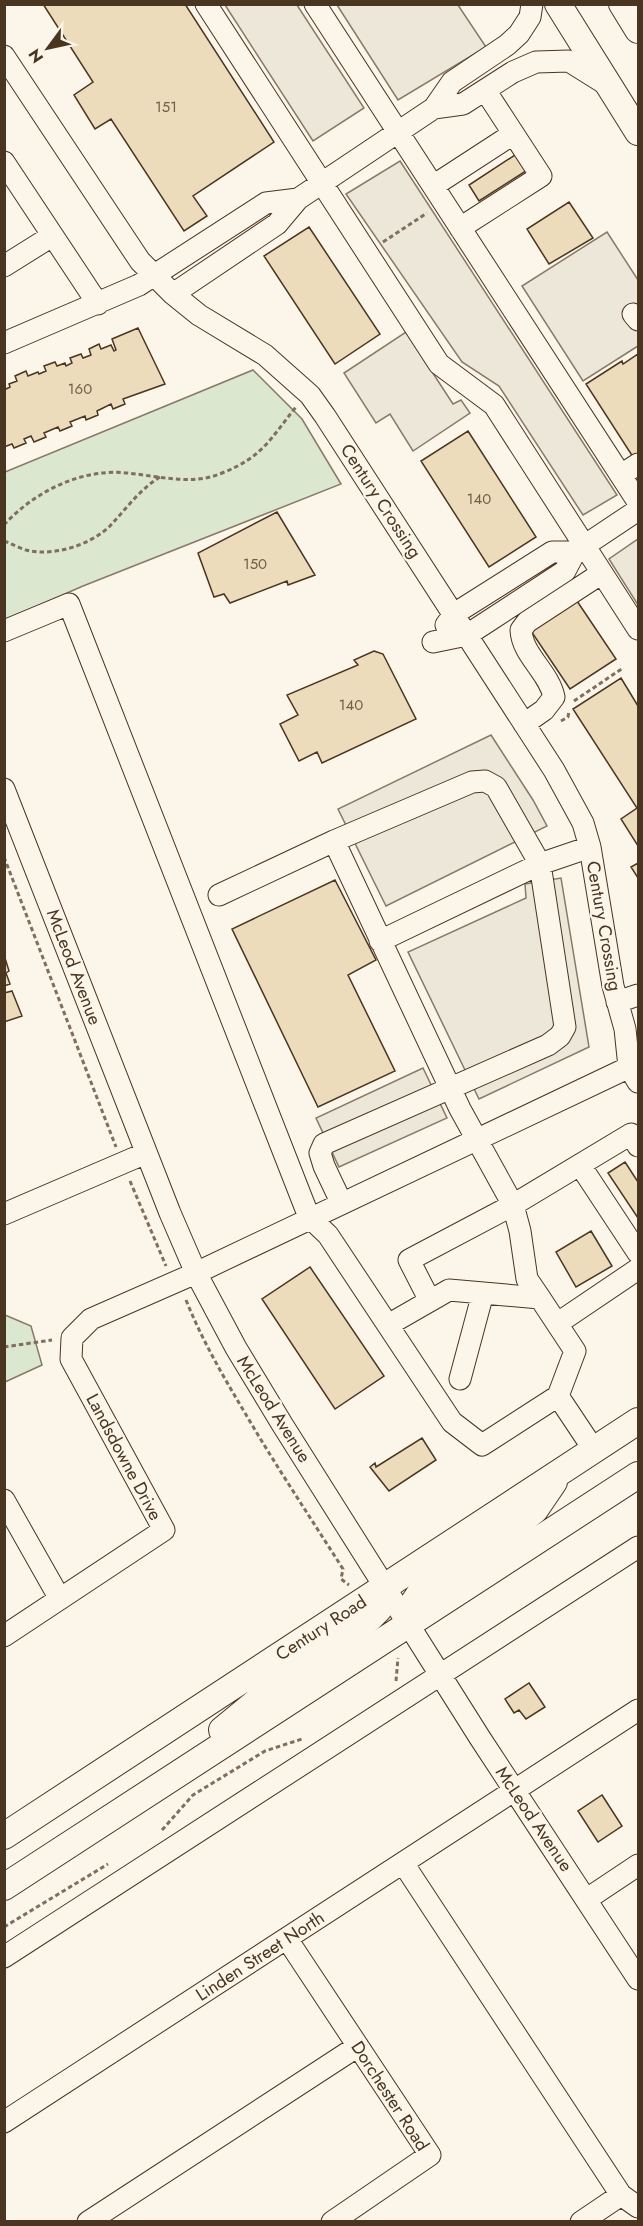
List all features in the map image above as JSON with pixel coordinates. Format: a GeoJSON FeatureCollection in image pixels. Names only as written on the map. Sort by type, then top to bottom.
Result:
{"type":"FeatureCollection","features":[{"type":"Feature","properties":{"kind":"main road"},"geometry":{"type":"LineString","coordinates":[[558,4],[639,132]]}},
{"type":"Feature","properties":{"kind":"main road"},"geometry":{"type":"LineString","coordinates":[[622,4],[639,30]]}},
{"type":"Feature","properties":{"kind":"main road","name":"Century Road"},"geometry":{"type":"LineString","coordinates":[[4,1836],[639,1421]]}},
{"type":"Feature","properties":{"kind":"main road"},"geometry":{"type":"LineString","coordinates":[[410,1625],[412,1605],[418,1596],[488,1547],[535,1510],[560,1472]]}},
{"type":"Feature","properties":{"kind":"main road"},"geometry":{"type":"LineString","coordinates":[[4,1887],[639,1475]]}},
{"type":"Feature","properties":{"kind":"main road"},"geometry":{"type":"LineString","coordinates":[[116,1815],[300,1666],[360,1628],[379,1609],[386,1586]]}},
{"type":"Feature","properties":{"kind":"street"},"geometry":{"type":"LineString","coordinates":[[206,4],[439,364],[494,405],[579,549],[602,573],[639,628]]}},
{"type":"Feature","properties":{"kind":"street"},"geometry":{"type":"LineString","coordinates":[[315,4],[460,228],[630,469],[639,501]]}},
{"type":"Feature","properties":{"kind":"street"},"geometry":{"type":"LineString","coordinates":[[173,294],[278,224],[297,199],[434,108],[452,82],[507,45],[519,34],[530,17],[532,4]]}},
{"type":"Feature","properties":{"kind":"street","name":"Century Crossing"},"geometry":{"type":"LineString","coordinates":[[4,56],[140,261],[173,294],[199,315],[265,355],[310,395],[326,416],[554,770],[583,824],[590,847],[613,986],[635,1071]]}},
{"type":"Feature","properties":{"kind":"street"},"geometry":{"type":"LineString","coordinates":[[434,108],[463,104],[513,72],[536,62],[569,61],[609,87]]}},
{"type":"Feature","properties":{"kind":"street"},"geometry":{"type":"LineString","coordinates":[[460,228],[541,176],[485,90]]}},
{"type":"Feature","properties":{"kind":"street"},"geometry":{"type":"LineString","coordinates":[[438,194],[513,134]]}},
{"type":"Feature","properties":{"kind":"street"},"geometry":{"type":"LineString","coordinates":[[4,162],[98,304]]}},
{"type":"Feature","properties":{"kind":"street"},"geometry":{"type":"LineString","coordinates":[[4,343],[98,304],[154,276],[266,203],[297,199]]}},
{"type":"Feature","properties":{"kind":"street"},"geometry":{"type":"LineString","coordinates":[[4,266],[52,236]]}},
{"type":"Feature","properties":{"kind":"street"},"geometry":{"type":"LineString","coordinates":[[579,549],[552,552],[454,614],[433,642],[467,635],[565,572],[579,549],[639,510]]}},
{"type":"Feature","properties":{"kind":"street"},"geometry":{"type":"LineString","coordinates":[[524,724],[544,710],[554,697],[551,684],[521,640],[521,630],[527,622],[602,573]]}},
{"type":"Feature","properties":{"kind":"street"},"geometry":{"type":"LineString","coordinates":[[4,631],[69,604],[309,1217],[328,1235],[452,1422],[483,1445],[558,1396],[575,1351],[527,1279],[520,1231],[513,1205],[475,1139],[333,841]]}},
{"type":"Feature","properties":{"kind":"street"},"geometry":{"type":"LineString","coordinates":[[219,895],[333,841],[472,782],[485,781],[496,787],[540,864],[565,1027],[560,1036],[548,1045],[324,1144],[320,1152],[324,1166],[341,1202]]}},
{"type":"Feature","properties":{"kind":"street","name":"McLeod Avenue"},"geometry":{"type":"LineString","coordinates":[[4,789],[146,1153],[196,1273],[236,1348],[441,1675],[639,1979]]}},
{"type":"Feature","properties":{"kind":"street"},"geometry":{"type":"LineString","coordinates":[[380,941],[540,864],[590,847]]}},
{"type":"Feature","properties":{"kind":"street"},"geometry":{"type":"LineString","coordinates":[[617,1002],[639,994]]}},
{"type":"Feature","properties":{"kind":"street","name":"Century Crossing"},"geometry":{"type":"LineString","coordinates":[[625,1029],[639,1047]]}},
{"type":"Feature","properties":{"kind":"street"},"geometry":{"type":"LineString","coordinates":[[72,1338],[91,1320],[196,1273],[475,1139],[635,1071]]}},
{"type":"Feature","properties":{"kind":"street"},"geometry":{"type":"LineString","coordinates":[[430,1301],[409,1260],[513,1205],[631,1134],[639,1146]]}},
{"type":"Feature","properties":{"kind":"street"},"geometry":{"type":"LineString","coordinates":[[4,1214],[146,1153]]}},
{"type":"Feature","properties":{"kind":"street"},"geometry":{"type":"LineString","coordinates":[[580,1165],[639,1253]]}},
{"type":"Feature","properties":{"kind":"street"},"geometry":{"type":"LineString","coordinates":[[558,1323],[639,1269]]}},
{"type":"Feature","properties":{"kind":"street"},"geometry":{"type":"LineString","coordinates":[[387,1325],[449,1290],[540,1298]]}},
{"type":"Feature","properties":{"kind":"street"},"geometry":{"type":"LineString","coordinates":[[460,1379],[483,1293]]}},
{"type":"Feature","properties":{"kind":"street","name":"Landsdowne Drive"},"geometry":{"type":"LineString","coordinates":[[4,1636],[164,1530],[71,1359],[72,1338]]}},
{"type":"Feature","properties":{"kind":"street"},"geometry":{"type":"LineString","coordinates":[[558,1396],[594,1450]]}},
{"type":"Feature","properties":{"kind":"street"},"geometry":{"type":"LineString","coordinates":[[4,1500],[60,1599]]}},
{"type":"Feature","properties":{"kind":"street"},"geometry":{"type":"LineString","coordinates":[[4,1957],[639,1547]]}},
{"type":"Feature","properties":{"kind":"street","name":"Linden Street North"},"geometry":{"type":"LineString","coordinates":[[4,2121],[639,1710]]}},
{"type":"Feature","properties":{"kind":"street"},"geometry":{"type":"LineString","coordinates":[[403,1863],[621,2195],[639,2207]]}},
{"type":"Feature","properties":{"kind":"street"},"geometry":{"type":"LineString","coordinates":[[587,1899],[639,1865]]}},
{"type":"Feature","properties":{"kind":"street","name":"Dorchester Road"},"geometry":{"type":"LineString","coordinates":[[287,1939],[430,2155],[332,2222]]}},
{"type":"Feature","properties":{"kind":"street"},"geometry":{"type":"LineString","coordinates":[[88,2222],[358,2046]]}},
{"type":"Feature","properties":{"kind":"street"},"geometry":{"type":"LineString","coordinates":[[581,2222],[621,2195]]}},
{"type":"Feature","properties":{"kind":"path"},"geometry":{"type":"LineString","coordinates":[[367,252],[438,194]]}},
{"type":"Feature","properties":{"kind":"path"},"geometry":{"type":"LineString","coordinates":[[4,525],[22,507],[52,488],[108,473],[124,472],[195,480],[222,474],[265,447],[297,407]]}},
{"type":"Feature","properties":{"kind":"path"},"geometry":{"type":"LineString","coordinates":[[4,541],[40,552],[58,550],[86,542],[108,528],[146,487],[160,477]]}},
{"type":"Feature","properties":{"kind":"path"},"geometry":{"type":"LineString","coordinates":[[554,725],[568,717],[570,703],[623,668]]}},
{"type":"Feature","properties":{"kind":"path"},"geometry":{"type":"LineString","coordinates":[[4,857],[122,1162],[165,1264]]}},
{"type":"Feature","properties":{"kind":"path"},"geometry":{"type":"LineString","coordinates":[[187,1300],[194,1323],[217,1367],[267,1451],[343,1569],[341,1579],[348,1584]]}},
{"type":"Feature","properties":{"kind":"path"},"geometry":{"type":"LineString","coordinates":[[4,1347],[72,1338]]}},
{"type":"Feature","properties":{"kind":"path"},"geometry":{"type":"LineString","coordinates":[[398,1659],[394,1684],[419,1689]]}},
{"type":"Feature","properties":{"kind":"path"},"geometry":{"type":"LineString","coordinates":[[160,1832],[193,1795],[265,1751],[307,1738]]}},
{"type":"Feature","properties":{"kind":"path"},"geometry":{"type":"LineString","coordinates":[[4,1927],[112,1862]]}},
{"type":"Feature","properties":{"kind":"green space"},"geometry":{"type":"Polygon","coordinates":[[[253,370],[302,419],[341,484],[83,586],[5,620],[5,472],[253,370]]]}},
{"type":"Feature","properties":{"kind":"green space"},"geometry":{"type":"Polygon","coordinates":[[[5,1315],[31,1326],[42,1365],[5,1382],[5,1315]]]}},
{"type":"Feature","properties":{"kind":"shaded area"},"geometry":{"type":"Polygon","coordinates":[[[225,5],[297,5],[364,108],[313,141],[225,5]]]}},
{"type":"Feature","properties":{"kind":"shaded area"},"geometry":{"type":"Polygon","coordinates":[[[337,5],[458,5],[486,47],[398,100],[337,5]]]}},
{"type":"Feature","properties":{"kind":"shaded area"},"geometry":{"type":"Polygon","coordinates":[[[400,161],[617,495],[583,515],[499,386],[462,362],[346,194],[400,161]]]}},
{"type":"Feature","properties":{"kind":"shaded area"},"geometry":{"type":"Polygon","coordinates":[[[607,232],[638,280],[638,346],[583,381],[522,286],[607,232]]]}},
{"type":"Feature","properties":{"kind":"shaded area"},"geometry":{"type":"Polygon","coordinates":[[[406,332],[453,404],[461,400],[470,413],[413,451],[390,414],[376,423],[344,373],[406,332]]]}},
{"type":"Feature","properties":{"kind":"shaded area"},"geometry":{"type":"Polygon","coordinates":[[[638,539],[638,605],[609,559],[638,539]]]}},
{"type":"Feature","properties":{"kind":"shaded area"},"geometry":{"type":"Polygon","coordinates":[[[491,735],[547,826],[386,906],[338,809],[491,735]]]}},
{"type":"Feature","properties":{"kind":"shaded area"},"geometry":{"type":"Polygon","coordinates":[[[561,878],[589,1047],[479,1099],[408,952],[526,898],[525,884],[561,878]]]}},
{"type":"Feature","properties":{"kind":"shaded area"},"geometry":{"type":"Polygon","coordinates":[[[423,1068],[447,1118],[339,1167],[316,1118],[423,1068]]]}},
{"type":"Feature","properties":{"kind":"building"},"geometry":{"type":"Polygon","coordinates":[[[43,4],[185,4],[274,142],[193,196],[207,216],[184,231],[111,119],[95,129],[74,95],[93,82],[43,4]]]}},
{"type":"Feature","properties":{"kind":"building"},"geometry":{"type":"Polygon","coordinates":[[[518,153],[529,169],[479,201],[469,185],[518,153]]]}},
{"type":"Feature","properties":{"kind":"building"},"geometry":{"type":"Polygon","coordinates":[[[569,202],[593,238],[549,264],[527,229],[569,202]]]}},
{"type":"Feature","properties":{"kind":"building"},"geometry":{"type":"Polygon","coordinates":[[[309,227],[380,334],[335,364],[264,256],[309,227]]]}},
{"type":"Feature","properties":{"kind":"building"},"geometry":{"type":"Polygon","coordinates":[[[138,328],[165,384],[123,399],[125,404],[113,409],[111,404],[97,411],[98,415],[86,420],[85,416],[70,422],[72,426],[60,431],[58,427],[44,433],[46,437],[34,442],[31,436],[24,439],[26,443],[14,448],[12,444],[4,447],[4,390],[10,387],[9,384],[17,381],[15,376],[26,371],[28,376],[38,372],[39,374],[46,371],[44,366],[55,362],[57,366],[65,363],[66,366],[72,363],[70,358],[81,354],[83,358],[91,355],[89,349],[99,344],[101,349],[111,345],[114,351],[116,350],[112,339],[138,328]]]}},
{"type":"Feature","properties":{"kind":"building"},"geometry":{"type":"Polygon","coordinates":[[[638,354],[638,454],[633,457],[586,384],[622,361],[623,364],[638,354]]]}},
{"type":"Feature","properties":{"kind":"building"},"geometry":{"type":"Polygon","coordinates":[[[468,431],[536,537],[489,567],[421,461],[468,431]]]}},
{"type":"Feature","properties":{"kind":"building"},"geometry":{"type":"Polygon","coordinates":[[[277,512],[315,575],[288,585],[287,581],[230,603],[224,594],[214,597],[198,553],[277,512]]]}},
{"type":"Feature","properties":{"kind":"building"},"geometry":{"type":"Polygon","coordinates":[[[577,601],[616,659],[570,689],[531,631],[577,601]]]}},
{"type":"Feature","properties":{"kind":"building"},"geometry":{"type":"Polygon","coordinates":[[[374,651],[383,654],[416,719],[322,763],[317,752],[299,761],[280,724],[298,715],[287,695],[358,665],[354,660],[374,651]]]}},
{"type":"Feature","properties":{"kind":"building"},"geometry":{"type":"Polygon","coordinates":[[[621,678],[638,706],[638,846],[621,819],[637,808],[573,709],[621,678]]]}},
{"type":"Feature","properties":{"kind":"building"},"geometry":{"type":"Polygon","coordinates":[[[638,863],[638,878],[631,867],[638,863]]]}},
{"type":"Feature","properties":{"kind":"building"},"geometry":{"type":"Polygon","coordinates":[[[335,880],[376,960],[348,975],[395,1071],[318,1107],[232,929],[335,880]]]}},
{"type":"Feature","properties":{"kind":"building"},"geometry":{"type":"Polygon","coordinates":[[[5,958],[9,971],[6,973],[10,984],[4,986],[5,958]]]}},
{"type":"Feature","properties":{"kind":"building"},"geometry":{"type":"Polygon","coordinates":[[[12,991],[22,1016],[4,1022],[4,993],[12,991]]]}},
{"type":"Feature","properties":{"kind":"building"},"geometry":{"type":"Polygon","coordinates":[[[625,1162],[638,1182],[638,1218],[608,1173],[625,1162]]]}},
{"type":"Feature","properties":{"kind":"building"},"geometry":{"type":"Polygon","coordinates":[[[591,1231],[612,1266],[576,1287],[556,1252],[591,1231]]]}},
{"type":"Feature","properties":{"kind":"building"},"geometry":{"type":"Polygon","coordinates":[[[310,1267],[384,1376],[335,1409],[262,1299],[310,1267]]]}},
{"type":"Feature","properties":{"kind":"building"},"geometry":{"type":"Polygon","coordinates":[[[422,1438],[436,1460],[389,1491],[370,1467],[375,1463],[376,1467],[422,1438]]]}},
{"type":"Feature","properties":{"kind":"building"},"geometry":{"type":"Polygon","coordinates":[[[529,1683],[545,1707],[526,1719],[519,1710],[514,1713],[505,1699],[529,1683]]]}},
{"type":"Feature","properties":{"kind":"building"},"geometry":{"type":"Polygon","coordinates":[[[602,1795],[622,1826],[598,1842],[578,1811],[602,1795]]]}}]}
